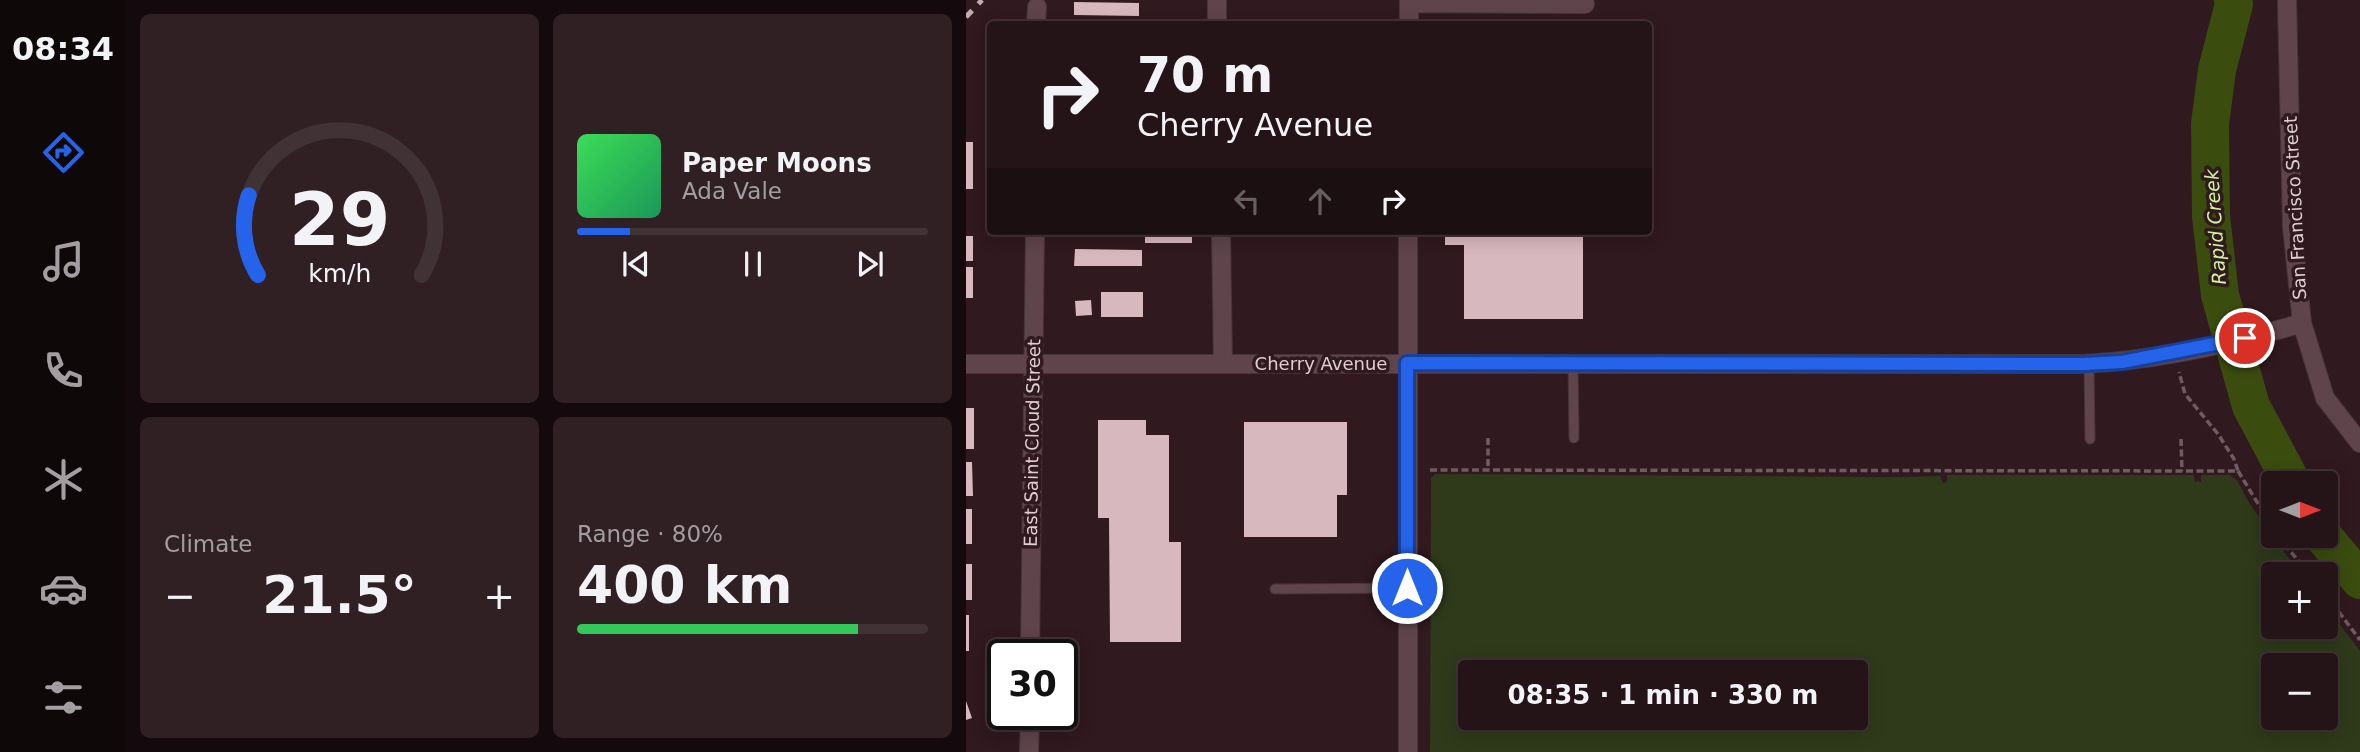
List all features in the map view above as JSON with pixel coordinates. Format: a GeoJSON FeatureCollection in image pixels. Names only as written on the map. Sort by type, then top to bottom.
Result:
{"type":"FeatureCollection","features":[{"type":"Feature","properties":{"kind":"street"},"geometry":{"type":"LineString","coordinates":[[1217,0],[1217,21]]}},
{"type":"Feature","properties":{"kind":"street","name":"San Francisco Street"},"geometry":{"type":"LineString","coordinates":[[2287,0],[2292,226],[2302,323],[2325,398],[2360,443]]}},
{"type":"Feature","properties":{"kind":"street"},"geometry":{"type":"LineString","coordinates":[[1409,21],[1409,2],[1585,4]]}},
{"type":"Feature","properties":{"kind":"street","name":"East Saint Cloud Street"},"geometry":{"type":"LineString","coordinates":[[1030,639],[1035,235]]}},
{"type":"Feature","properties":{"kind":"street"},"geometry":{"type":"LineString","coordinates":[[1221,235],[1223,363]]}},
{"type":"Feature","properties":{"kind":"street"},"geometry":{"type":"LineString","coordinates":[[1408,235],[1408,752]]}},
{"type":"Feature","properties":{"kind":"street","name":"Cherry Avenue"},"geometry":{"type":"LineString","coordinates":[[966,364],[2089,364],[2171,354],[2302,323]]}},
{"type":"Feature","properties":{"kind":"street"},"geometry":{"type":"LineString","coordinates":[[1029,752],[1030,730]]}},
{"type":"Feature","properties":{"kind":"lane"},"geometry":{"type":"LineString","coordinates":[[1573,363],[1574,438]]}},
{"type":"Feature","properties":{"kind":"lane"},"geometry":{"type":"LineString","coordinates":[[2089,364],[2090,439]]}},
{"type":"Feature","properties":{"kind":"lane"},"geometry":{"type":"LineString","coordinates":[[1275,589],[1407,588]]}},
{"type":"Feature","properties":{"kind":"path"},"geometry":{"type":"LineString","coordinates":[[2178,370],[2185,394],[2218,434],[2261,508]]}},
{"type":"Feature","properties":{"kind":"path"},"geometry":{"type":"LineString","coordinates":[[1488,438],[1488,470]]}},
{"type":"Feature","properties":{"kind":"path"},"geometry":{"type":"LineString","coordinates":[[2181,439],[2182,471]]}},
{"type":"Feature","properties":{"kind":"path"},"geometry":{"type":"LineString","coordinates":[[1430,470],[2238,471]]}},
{"type":"Feature","properties":{"kind":"path"},"geometry":{"type":"LineString","coordinates":[[2288,548],[2299,562]]}},
{"type":"Feature","properties":{"kind":"path"},"geometry":{"type":"LineString","coordinates":[[2338,611],[2360,640]]}},
{"type":"Feature","properties":{"kind":"green space"},"geometry":{"type":"Polygon","coordinates":[[[1435,474],[1940,476],[1943,483],[1947,482],[1947,475],[2194,475],[2195,483],[2201,482],[2201,475],[2229,475],[2237,480],[2261,519],[2261,548],[2281,548],[2291,562],[2261,562],[2261,639],[2338,639],[2338,622],[2360,651],[2360,752],[1430,752],[1431,478],[1435,474]]]}},
{"type":"Feature","properties":{"kind":"building"},"geometry":{"type":"Polygon","coordinates":[[[1074,2],[1139,3],[1139,16],[1074,15],[1074,2]]]}},
{"type":"Feature","properties":{"kind":"building"},"geometry":{"type":"Polygon","coordinates":[[[966,142],[973,142],[973,189],[966,189],[966,142]]]}},
{"type":"Feature","properties":{"kind":"building"},"geometry":{"type":"Polygon","coordinates":[[[1145,235],[1192,235],[1192,243],[1145,243],[1145,235]]]}},
{"type":"Feature","properties":{"kind":"building"},"geometry":{"type":"Polygon","coordinates":[[[1445,235],[1583,235],[1583,319],[1464,319],[1464,245],[1445,245],[1445,235]]]}},
{"type":"Feature","properties":{"kind":"building"},"geometry":{"type":"Polygon","coordinates":[[[966,236],[973,236],[973,261],[966,261],[966,236]]]}},
{"type":"Feature","properties":{"kind":"building"},"geometry":{"type":"Polygon","coordinates":[[[1075,249],[1142,250],[1142,266],[1074,266],[1075,249]]]}},
{"type":"Feature","properties":{"kind":"building"},"geometry":{"type":"Polygon","coordinates":[[[966,267],[973,267],[973,298],[966,298],[966,267]]]}},
{"type":"Feature","properties":{"kind":"building"},"geometry":{"type":"Polygon","coordinates":[[[1101,292],[1143,292],[1143,317],[1101,317],[1101,292]]]}},
{"type":"Feature","properties":{"kind":"building"},"geometry":{"type":"Polygon","coordinates":[[[1091,300],[1092,315],[1076,316],[1075,301],[1091,300]]]}},
{"type":"Feature","properties":{"kind":"building"},"geometry":{"type":"Polygon","coordinates":[[[966,408],[974,408],[974,449],[966,449],[966,408]]]}},
{"type":"Feature","properties":{"kind":"building"},"geometry":{"type":"Polygon","coordinates":[[[1098,420],[1146,420],[1146,435],[1169,435],[1169,542],[1181,542],[1181,642],[1110,642],[1109,518],[1098,518],[1098,420]]]}},
{"type":"Feature","properties":{"kind":"building"},"geometry":{"type":"Polygon","coordinates":[[[1244,422],[1347,422],[1347,495],[1337,495],[1337,537],[1244,537],[1244,422]]]}},
{"type":"Feature","properties":{"kind":"building"},"geometry":{"type":"Polygon","coordinates":[[[966,462],[972,462],[973,496],[966,496],[966,462]]]}},
{"type":"Feature","properties":{"kind":"building"},"geometry":{"type":"Polygon","coordinates":[[[966,509],[972,509],[972,544],[966,544],[966,509]]]}},
{"type":"Feature","properties":{"kind":"building"},"geometry":{"type":"Polygon","coordinates":[[[966,564],[972,564],[972,600],[966,600],[966,564]]]}},
{"type":"Feature","properties":{"kind":"building"},"geometry":{"type":"Polygon","coordinates":[[[966,615],[969,615],[969,651],[966,651],[966,615]]]}},
{"type":"Feature","properties":{"kind":"building"},"geometry":{"type":"Polygon","coordinates":[[[966,701],[972,718],[966,720],[966,701]]]}},
{"type":"Feature","properties":{"kind":"waterway","name":"Rapid Creek"},"geometry":{"type":"LineString","coordinates":[[2233,0],[2217,70],[2210,124],[2211,216],[2220,295],[2251,406],[2286,471]]}},
{"type":"Feature","properties":{"kind":"waterway","name":"Rapid Creek"},"geometry":{"type":"LineString","coordinates":[[2333,548],[2360,580]]}},
{"type":"Feature","properties":{"kind":"railway"},"geometry":{"type":"LineString","coordinates":[[966,17],[982,0]]}},
{"type":"Feature","properties":{"kind":"route"},"geometry":{"type":"LineString","coordinates":[[1407,588],[1407,363],[2084,364],[2122,362],[2245,338]]}}]}
